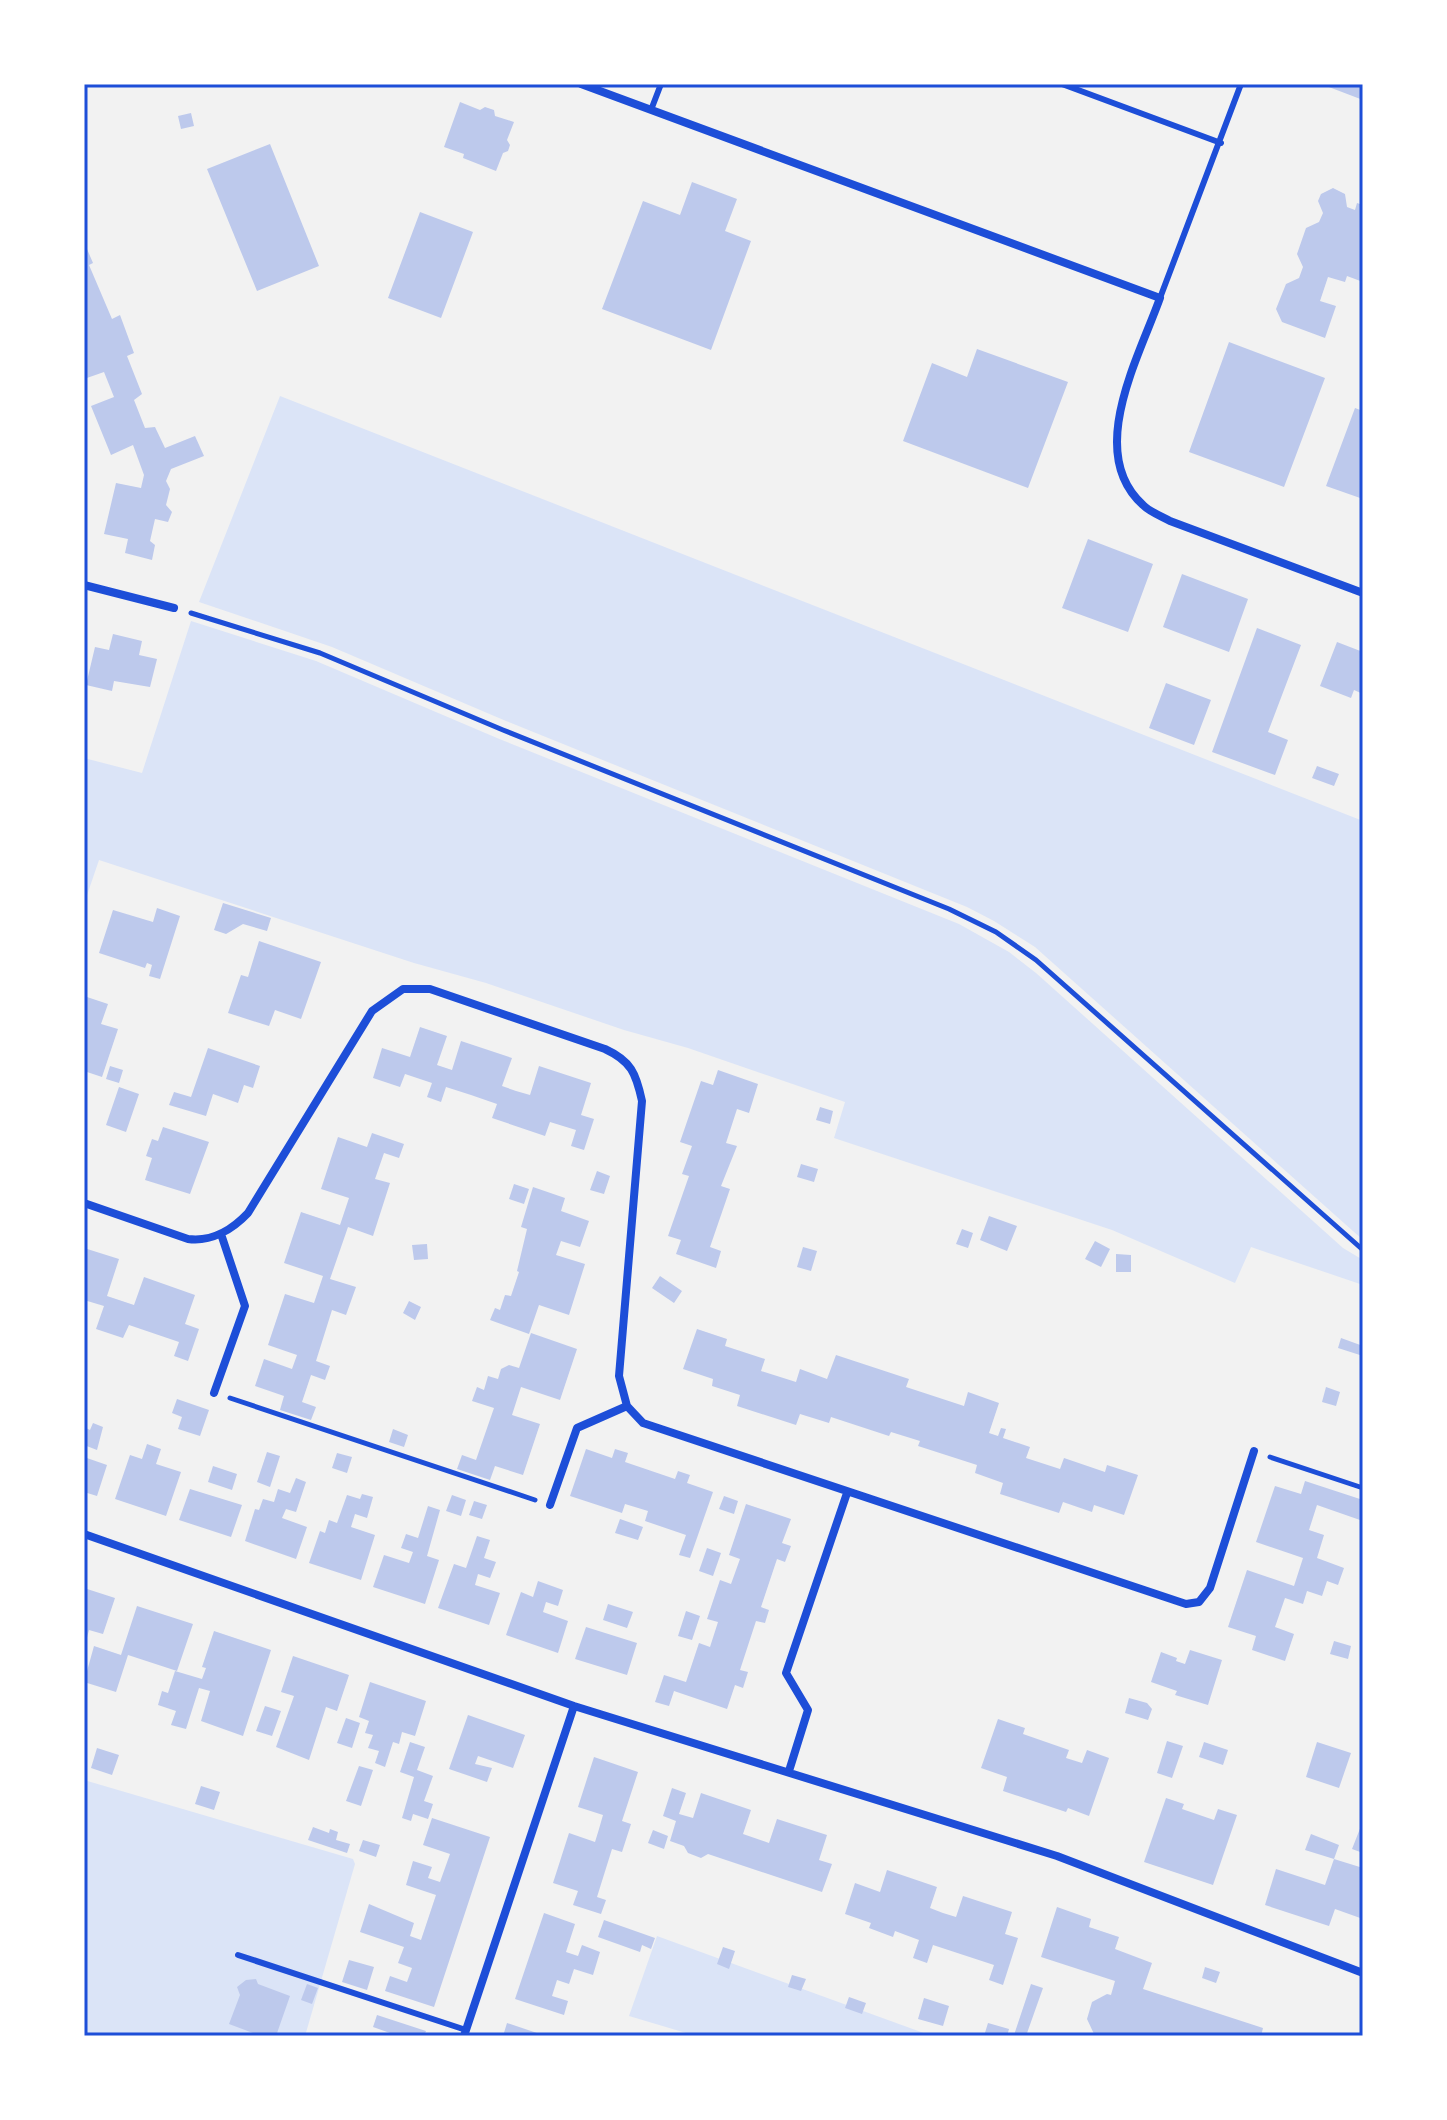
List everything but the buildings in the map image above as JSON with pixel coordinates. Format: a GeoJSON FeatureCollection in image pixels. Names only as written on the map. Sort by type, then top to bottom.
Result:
{"type":"FeatureCollection","features":[{"type":"Feature","properties":{"kind":"street"},"geometry":{"type":"LineString","coordinates":[[581,84],[1160,298],[1117,416],[1115,442],[1120,467],[1128,485],[1143,505],[1170,521],[1363,593]]}},
{"type":"Feature","properties":{"kind":"street"},"geometry":{"type":"LineString","coordinates":[[84,585],[174,608]]}},
{"type":"Feature","properties":{"kind":"street"},"geometry":{"type":"LineString","coordinates":[[84,1203],[188,1239],[205,1239],[221,1234],[248,1213],[372,1011],[403,989],[430,989],[605,1049],[621,1057],[637,1079],[642,1101],[619,1376],[627,1406],[643,1423],[1186,1604],[1199,1602],[1210,1588],[1254,1451]]}},
{"type":"Feature","properties":{"kind":"street"},"geometry":{"type":"LineString","coordinates":[[214,1393],[245,1306],[221,1234]]}},
{"type":"Feature","properties":{"kind":"street"},"geometry":{"type":"LineString","coordinates":[[550,1505],[577,1428],[627,1406]]}},
{"type":"Feature","properties":{"kind":"street"},"geometry":{"type":"LineString","coordinates":[[789,1771],[808,1710],[786,1673],[847,1493]]}},
{"type":"Feature","properties":{"kind":"street"},"geometry":{"type":"LineString","coordinates":[[84,1534],[574,1706],[1057,1856],[1363,1973]]}},
{"type":"Feature","properties":{"kind":"street"},"geometry":{"type":"LineString","coordinates":[[465,2033],[574,1706]]}},
{"type":"Feature","properties":{"kind":"lane"},"geometry":{"type":"LineString","coordinates":[[651,110],[661,84]]}},
{"type":"Feature","properties":{"kind":"lane"},"geometry":{"type":"LineString","coordinates":[[1062,84],[1221,143]]}},
{"type":"Feature","properties":{"kind":"lane"},"geometry":{"type":"LineString","coordinates":[[1160,298],[1241,84]]}},
{"type":"Feature","properties":{"kind":"lane"},"geometry":{"type":"LineString","coordinates":[[238,1955],[465,2033]]}},
{"type":"Feature","properties":{"kind":"path"},"geometry":{"type":"LineString","coordinates":[[174,608],[320,653],[531,742],[949,909],[996,932],[1036,960],[1363,1250]]}},
{"type":"Feature","properties":{"kind":"path"},"geometry":{"type":"LineString","coordinates":[[214,1393],[550,1505]]}},
{"type":"Feature","properties":{"kind":"path"},"geometry":{"type":"LineString","coordinates":[[1254,1451],[1363,1488]]}},
{"type":"Feature","properties":{"kind":"shaded area"},"geometry":{"type":"Polygon","coordinates":[[[280,396],[1363,821],[1363,1240],[1035,947],[994,921],[967,907],[506,721],[332,647],[199,602],[280,396]]]}},
{"type":"Feature","properties":{"kind":"shaded area"},"geometry":{"type":"Polygon","coordinates":[[[191,621],[316,661],[497,738],[959,924],[1009,952],[1343,1248],[1363,1260],[1363,1285],[1251,1247],[1235,1283],[1112,1230],[834,1138],[845,1102],[688,1048],[99,860],[84,904],[84,758],[142,773],[191,621]]]}},
{"type":"Feature","properties":{"kind":"shaded area"},"geometry":{"type":"Polygon","coordinates":[[[84,1780],[353,1859],[355,1864],[305,2036],[84,2036],[84,1780]]]}},
{"type":"Feature","properties":{"kind":"shaded area"},"geometry":{"type":"Polygon","coordinates":[[[657,1936],[932,2036],[686,2036],[686,2033],[629,2016],[657,1936]]]}}]}
